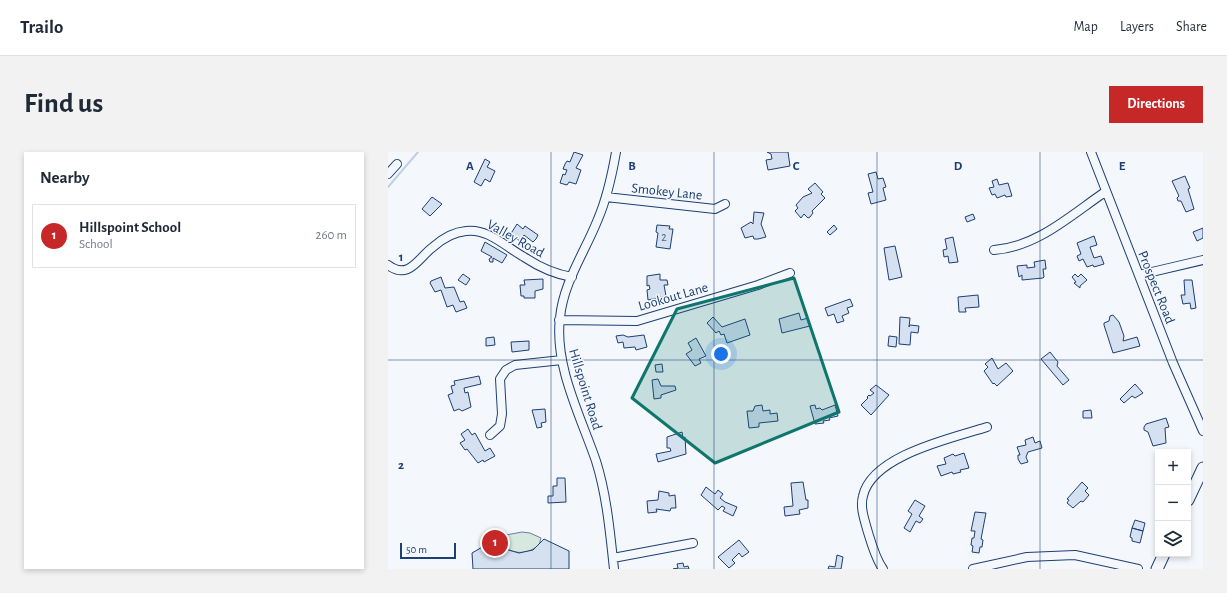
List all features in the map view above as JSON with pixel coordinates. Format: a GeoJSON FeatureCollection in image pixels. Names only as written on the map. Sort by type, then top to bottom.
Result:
{"type":"FeatureCollection","features":[{"type":"Feature","properties":{"kind":"main road"},"geometry":{"type":"LineString","coordinates":[[1191,494],[1203,468]]}},
{"type":"Feature","properties":{"kind":"main road"},"geometry":{"type":"LineString","coordinates":[[1157,569],[1163,557]]}},
{"type":"Feature","properties":{"kind":"street","name":"Hillspoint Road"},"geometry":{"type":"LineString","coordinates":[[614,569],[607,508],[600,479],[562,360],[559,346],[559,320],[564,298],[572,277],[598,219],[606,197],[616,152]]}},
{"type":"Feature","properties":{"kind":"street","name":"Prospect Road"},"geometry":{"type":"LineString","coordinates":[[1090,152],[1173,363],[1203,431]]}},
{"type":"Feature","properties":{"kind":"street"},"geometry":{"type":"LineString","coordinates":[[388,174],[396,164]]}},
{"type":"Feature","properties":{"kind":"street"},"geometry":{"type":"LineString","coordinates":[[994,250],[1014,247],[1039,237],[1105,192]]}},
{"type":"Feature","properties":{"kind":"street","name":"Smokey Lane"},"geometry":{"type":"LineString","coordinates":[[606,197],[715,209],[725,204]]}},
{"type":"Feature","properties":{"kind":"street","name":"Valley Road"},"geometry":{"type":"LineString","coordinates":[[388,265],[396,270],[407,270],[418,262],[432,247],[445,238],[461,232],[472,231],[489,235],[523,257],[552,272],[572,277]]}},
{"type":"Feature","properties":{"kind":"street"},"geometry":{"type":"LineString","coordinates":[[1139,275],[1203,260]]}},
{"type":"Feature","properties":{"kind":"street","name":"Lookout Lane"},"geometry":{"type":"LineString","coordinates":[[559,320],[637,321],[758,285],[790,273]]}},
{"type":"Feature","properties":{"kind":"street"},"geometry":{"type":"LineString","coordinates":[[490,435],[500,426],[502,414],[500,379],[506,370],[515,365],[562,360]]}},
{"type":"Feature","properties":{"kind":"street"},"geometry":{"type":"LineString","coordinates":[[883,569],[872,546],[862,512],[863,496],[872,478],[881,470],[920,448],[987,426]]}},
{"type":"Feature","properties":{"kind":"street"},"geometry":{"type":"LineString","coordinates":[[613,558],[693,544]]}},
{"type":"Feature","properties":{"kind":"street"},"geometry":{"type":"LineString","coordinates":[[973,569],[1027,557],[1075,555],[1138,569]]}},
{"type":"Feature","properties":{"kind":"highlighted area"},"geometry":{"type":"Polygon","coordinates":[[[794,278],[839,412],[715,463],[632,398],[677,309],[794,278]]]}},
{"type":"Feature","properties":{"kind":"shaded area"},"geometry":{"type":"Polygon","coordinates":[[[522,532],[530,533],[541,538],[539,545],[527,551],[515,552],[504,547],[495,537],[522,532]]]}},
{"type":"Feature","properties":{"kind":"building"},"geometry":{"type":"Polygon","coordinates":[[[574,152],[583,155],[576,168],[581,170],[576,184],[569,182],[567,185],[560,183],[563,174],[565,175],[567,170],[563,169],[565,164],[567,161],[570,162],[574,152]]]}},
{"type":"Feature","properties":{"kind":"building"},"geometry":{"type":"Polygon","coordinates":[[[767,152],[788,152],[790,166],[768,170],[766,160],[772,159],[771,154],[767,152]]]}},
{"type":"Feature","properties":{"kind":"building"},"geometry":{"type":"Polygon","coordinates":[[[485,159],[490,162],[487,167],[495,171],[490,182],[485,179],[481,186],[474,182],[485,159]]]}},
{"type":"Feature","properties":{"kind":"building"},"geometry":{"type":"Polygon","coordinates":[[[876,172],[878,179],[883,178],[886,187],[883,188],[886,200],[871,204],[868,193],[873,192],[868,174],[876,172]]]}},
{"type":"Feature","properties":{"kind":"building"},"geometry":{"type":"Polygon","coordinates":[[[1185,176],[1190,188],[1188,189],[1194,209],[1186,212],[1181,201],[1178,201],[1177,198],[1179,196],[1172,181],[1185,176]]]}},
{"type":"Feature","properties":{"kind":"building"},"geometry":{"type":"Polygon","coordinates":[[[997,179],[999,185],[1008,183],[1012,196],[1006,197],[1005,195],[997,198],[995,194],[992,195],[989,188],[994,187],[992,181],[997,179]]]}},
{"type":"Feature","properties":{"kind":"building"},"geometry":{"type":"Polygon","coordinates":[[[815,183],[823,192],[821,194],[825,198],[812,211],[813,213],[810,217],[808,218],[804,214],[801,218],[795,211],[798,208],[796,205],[803,197],[812,193],[808,189],[815,183]]]}},
{"type":"Feature","properties":{"kind":"building"},"geometry":{"type":"Polygon","coordinates":[[[432,197],[442,204],[430,216],[422,209],[432,197]]]}},
{"type":"Feature","properties":{"kind":"building"},"geometry":{"type":"Polygon","coordinates":[[[754,212],[764,213],[761,224],[766,237],[754,239],[753,236],[745,238],[741,228],[751,222],[753,224],[754,212]]]}},
{"type":"Feature","properties":{"kind":"building"},"geometry":{"type":"Polygon","coordinates":[[[973,214],[975,219],[967,222],[965,217],[973,214]]]}},
{"type":"Feature","properties":{"kind":"building"},"geometry":{"type":"Polygon","coordinates":[[[517,224],[523,229],[525,226],[538,235],[536,239],[533,242],[524,235],[520,241],[510,235],[517,224]]]}},
{"type":"Feature","properties":{"kind":"building"},"geometry":{"type":"Polygon","coordinates":[[[657,225],[670,226],[669,229],[673,229],[670,249],[656,247],[658,233],[656,232],[657,225]]]}},
{"type":"Feature","properties":{"kind":"building"},"geometry":{"type":"Polygon","coordinates":[[[834,225],[837,229],[830,235],[827,232],[834,225]]]}},
{"type":"Feature","properties":{"kind":"building"},"geometry":{"type":"Polygon","coordinates":[[[1203,228],[1203,238],[1197,241],[1193,232],[1203,228]]]}},
{"type":"Feature","properties":{"kind":"building"},"geometry":{"type":"Polygon","coordinates":[[[1094,236],[1097,245],[1090,247],[1094,258],[1101,256],[1104,264],[1094,267],[1093,265],[1087,267],[1083,259],[1079,261],[1077,256],[1081,254],[1077,243],[1094,236]]]}},
{"type":"Feature","properties":{"kind":"building"},"geometry":{"type":"Polygon","coordinates":[[[953,237],[958,262],[949,263],[948,256],[944,257],[943,250],[947,249],[945,239],[953,237]]]}},
{"type":"Feature","properties":{"kind":"building"},"geometry":{"type":"Polygon","coordinates":[[[485,242],[507,255],[502,263],[493,258],[493,262],[490,262],[489,259],[492,257],[481,251],[485,242]]]}},
{"type":"Feature","properties":{"kind":"building"},"geometry":{"type":"Polygon","coordinates":[[[895,246],[902,277],[889,280],[884,248],[895,246]]]}},
{"type":"Feature","properties":{"kind":"building"},"geometry":{"type":"Polygon","coordinates":[[[1045,260],[1046,269],[1043,269],[1043,278],[1022,280],[1022,275],[1019,277],[1017,266],[1027,265],[1027,268],[1035,267],[1034,262],[1045,260]]]}},
{"type":"Feature","properties":{"kind":"building"},"geometry":{"type":"Polygon","coordinates":[[[463,274],[470,279],[466,285],[458,280],[463,274]]]}},
{"type":"Feature","properties":{"kind":"building"},"geometry":{"type":"Polygon","coordinates":[[[660,274],[660,280],[667,280],[668,285],[664,285],[666,296],[648,300],[647,290],[650,289],[649,285],[647,286],[647,276],[660,274]]]}},
{"type":"Feature","properties":{"kind":"building"},"geometry":{"type":"Polygon","coordinates":[[[1075,274],[1078,277],[1081,274],[1087,280],[1080,286],[1080,288],[1074,283],[1076,282],[1072,277],[1075,274]]]}},
{"type":"Feature","properties":{"kind":"building"},"geometry":{"type":"Polygon","coordinates":[[[441,277],[445,288],[454,287],[460,302],[464,301],[467,308],[456,312],[453,305],[447,307],[441,290],[435,292],[430,283],[431,281],[441,277]]]}},
{"type":"Feature","properties":{"kind":"building"},"geometry":{"type":"Polygon","coordinates":[[[543,279],[543,289],[535,291],[535,298],[524,298],[524,296],[521,296],[520,285],[525,285],[524,280],[543,279]]]}},
{"type":"Feature","properties":{"kind":"building"},"geometry":{"type":"Polygon","coordinates":[[[1184,280],[1192,280],[1196,308],[1191,309],[1190,303],[1183,304],[1181,295],[1185,295],[1184,280]]]}},
{"type":"Feature","properties":{"kind":"building"},"geometry":{"type":"Polygon","coordinates":[[[978,295],[979,307],[965,308],[966,312],[959,312],[958,297],[978,295]]]}},
{"type":"Feature","properties":{"kind":"building"},"geometry":{"type":"Polygon","coordinates":[[[850,299],[853,306],[847,308],[849,313],[842,316],[844,321],[837,323],[834,314],[828,316],[825,308],[850,299]]]}},
{"type":"Feature","properties":{"kind":"building"},"geometry":{"type":"Polygon","coordinates":[[[799,313],[801,320],[808,318],[810,326],[782,333],[779,319],[799,313]]]}},
{"type":"Feature","properties":{"kind":"building"},"geometry":{"type":"Polygon","coordinates":[[[1113,315],[1119,322],[1124,336],[1123,341],[1137,337],[1140,346],[1113,353],[1104,323],[1109,321],[1110,316],[1113,315]]]}},
{"type":"Feature","properties":{"kind":"building"},"geometry":{"type":"Polygon","coordinates":[[[713,317],[722,327],[745,319],[750,335],[727,343],[724,334],[721,335],[719,331],[716,333],[707,323],[713,317]]]}},
{"type":"Feature","properties":{"kind":"building"},"geometry":{"type":"Polygon","coordinates":[[[900,317],[910,318],[909,327],[910,325],[919,326],[918,333],[911,332],[910,345],[899,344],[900,317]]]}},
{"type":"Feature","properties":{"kind":"building"},"geometry":{"type":"Polygon","coordinates":[[[623,335],[628,337],[644,335],[647,347],[636,350],[635,347],[624,348],[623,342],[618,343],[616,336],[623,335]]]}},
{"type":"Feature","properties":{"kind":"building"},"geometry":{"type":"Polygon","coordinates":[[[889,336],[897,337],[896,347],[888,346],[889,336]]]}},
{"type":"Feature","properties":{"kind":"building"},"geometry":{"type":"Polygon","coordinates":[[[494,337],[495,345],[486,346],[486,338],[494,337]]]}},
{"type":"Feature","properties":{"kind":"building"},"geometry":{"type":"Polygon","coordinates":[[[696,338],[706,356],[699,359],[701,363],[695,366],[686,354],[692,350],[688,343],[696,338]]]}},
{"type":"Feature","properties":{"kind":"building"},"geometry":{"type":"Polygon","coordinates":[[[529,341],[529,350],[512,352],[511,342],[529,341]]]}},
{"type":"Feature","properties":{"kind":"building"},"geometry":{"type":"Polygon","coordinates":[[[1050,352],[1058,362],[1057,366],[1069,380],[1063,385],[1041,359],[1050,352]]]}},
{"type":"Feature","properties":{"kind":"building"},"geometry":{"type":"Polygon","coordinates":[[[992,358],[998,369],[1006,363],[1013,371],[997,386],[994,383],[993,384],[984,371],[988,367],[985,364],[992,358]]]}},
{"type":"Feature","properties":{"kind":"building"},"geometry":{"type":"Polygon","coordinates":[[[662,364],[663,372],[656,372],[655,365],[662,364]]]}},
{"type":"Feature","properties":{"kind":"building"},"geometry":{"type":"Polygon","coordinates":[[[479,376],[481,384],[464,388],[465,393],[468,392],[471,407],[462,411],[459,409],[454,411],[448,395],[453,393],[451,386],[455,385],[454,381],[479,376]]]}},
{"type":"Feature","properties":{"kind":"building"},"geometry":{"type":"Polygon","coordinates":[[[658,379],[661,386],[675,386],[676,390],[661,395],[661,398],[654,399],[652,380],[658,379]]]}},
{"type":"Feature","properties":{"kind":"building"},"geometry":{"type":"Polygon","coordinates":[[[1135,384],[1143,393],[1135,398],[1132,396],[1124,403],[1120,399],[1135,384]]]}},
{"type":"Feature","properties":{"kind":"building"},"geometry":{"type":"Polygon","coordinates":[[[876,385],[889,395],[871,415],[861,405],[869,395],[870,396],[874,393],[870,390],[876,385]]]}},
{"type":"Feature","properties":{"kind":"building"},"geometry":{"type":"Polygon","coordinates":[[[762,405],[763,411],[770,410],[770,414],[777,413],[778,421],[759,423],[759,427],[749,428],[747,411],[753,411],[755,406],[762,405]]]}},
{"type":"Feature","properties":{"kind":"building"},"geometry":{"type":"Polygon","coordinates":[[[815,405],[816,409],[820,408],[822,410],[835,405],[838,416],[829,418],[830,420],[823,421],[824,423],[815,424],[810,406],[815,405]]]}},
{"type":"Feature","properties":{"kind":"building"},"geometry":{"type":"Polygon","coordinates":[[[545,409],[546,422],[541,423],[542,427],[537,428],[532,410],[545,409]]]}},
{"type":"Feature","properties":{"kind":"building"},"geometry":{"type":"Polygon","coordinates":[[[1091,410],[1092,418],[1083,418],[1083,411],[1091,410]]]}},
{"type":"Feature","properties":{"kind":"building"},"geometry":{"type":"Polygon","coordinates":[[[1166,418],[1169,427],[1165,428],[1166,443],[1153,446],[1148,432],[1144,430],[1144,427],[1146,424],[1166,418]]]}},
{"type":"Feature","properties":{"kind":"building"},"geometry":{"type":"Polygon","coordinates":[[[468,429],[472,435],[475,433],[485,451],[490,448],[495,456],[484,462],[483,460],[478,463],[467,449],[465,450],[460,443],[465,440],[461,434],[468,429]]]}},
{"type":"Feature","properties":{"kind":"building"},"geometry":{"type":"Polygon","coordinates":[[[682,432],[683,438],[685,437],[686,454],[658,462],[656,454],[671,451],[670,448],[667,448],[667,437],[682,432]]]}},
{"type":"Feature","properties":{"kind":"building"},"geometry":{"type":"Polygon","coordinates":[[[1033,437],[1035,443],[1040,441],[1042,448],[1028,452],[1026,457],[1028,462],[1021,464],[1018,459],[1018,455],[1020,455],[1017,447],[1026,445],[1025,440],[1033,437]]]}},
{"type":"Feature","properties":{"kind":"building"},"geometry":{"type":"Polygon","coordinates":[[[964,453],[969,468],[960,470],[961,472],[953,474],[952,472],[941,476],[937,466],[946,464],[944,458],[953,454],[955,456],[964,453]]]}},
{"type":"Feature","properties":{"kind":"building"},"geometry":{"type":"Polygon","coordinates":[[[557,478],[565,478],[566,502],[548,503],[548,496],[553,496],[553,486],[557,486],[557,478]]]}},
{"type":"Feature","properties":{"kind":"building"},"geometry":{"type":"Polygon","coordinates":[[[803,482],[806,500],[808,500],[808,508],[799,510],[800,514],[785,516],[784,507],[793,506],[791,483],[803,482]]]}},
{"type":"Feature","properties":{"kind":"building"},"geometry":{"type":"Polygon","coordinates":[[[1082,482],[1088,488],[1085,491],[1089,495],[1083,502],[1081,501],[1073,508],[1067,503],[1069,500],[1067,499],[1082,482]]]}},
{"type":"Feature","properties":{"kind":"building"},"geometry":{"type":"Polygon","coordinates":[[[706,487],[715,494],[718,490],[723,494],[720,498],[737,507],[733,516],[723,511],[725,508],[722,506],[718,510],[701,495],[706,487]]]}},
{"type":"Feature","properties":{"kind":"building"},"geometry":{"type":"Polygon","coordinates":[[[659,491],[669,493],[669,496],[675,495],[676,508],[671,508],[670,511],[656,509],[657,512],[648,513],[647,501],[658,500],[659,491]]]}},
{"type":"Feature","properties":{"kind":"building"},"geometry":{"type":"Polygon","coordinates":[[[915,500],[925,506],[919,516],[923,519],[920,523],[916,521],[910,532],[904,528],[912,514],[908,511],[915,500]]]}},
{"type":"Feature","properties":{"kind":"building"},"geometry":{"type":"Polygon","coordinates":[[[975,512],[986,513],[981,539],[983,540],[982,547],[980,547],[979,553],[972,552],[973,546],[971,545],[975,531],[971,531],[975,512]]]}},
{"type":"Feature","properties":{"kind":"building"},"geometry":{"type":"Polygon","coordinates":[[[1135,520],[1145,523],[1143,531],[1132,528],[1135,520]]]}},
{"type":"Feature","properties":{"kind":"building"},"geometry":{"type":"Polygon","coordinates":[[[1132,528],[1143,531],[1140,543],[1132,541],[1132,538],[1130,537],[1132,528]]]}},
{"type":"Feature","properties":{"kind":"building"},"geometry":{"type":"Polygon","coordinates":[[[496,539],[505,549],[519,553],[533,550],[544,539],[569,551],[569,569],[473,569],[472,553],[496,539]]]}},
{"type":"Feature","properties":{"kind":"building"},"geometry":{"type":"Polygon","coordinates":[[[739,540],[749,552],[742,557],[739,553],[732,560],[735,563],[729,568],[718,557],[739,540]]]}},
{"type":"Feature","properties":{"kind":"building"},"geometry":{"type":"Polygon","coordinates":[[[837,555],[843,557],[841,569],[828,569],[829,566],[835,567],[837,555]]]}},
{"type":"Feature","properties":{"kind":"building"},"geometry":{"type":"Polygon","coordinates":[[[683,563],[684,567],[688,566],[689,569],[673,569],[678,568],[677,564],[683,563]]]}},
{"type":"Feature","properties":{"kind":"waterway"},"geometry":{"type":"LineString","coordinates":[[388,187],[418,152]]}},
{"type":"Feature","properties":{"kind":"place","name":"Hillspoint School"},"geometry":{"type":"Point","coordinates":[495,543]}}]}
